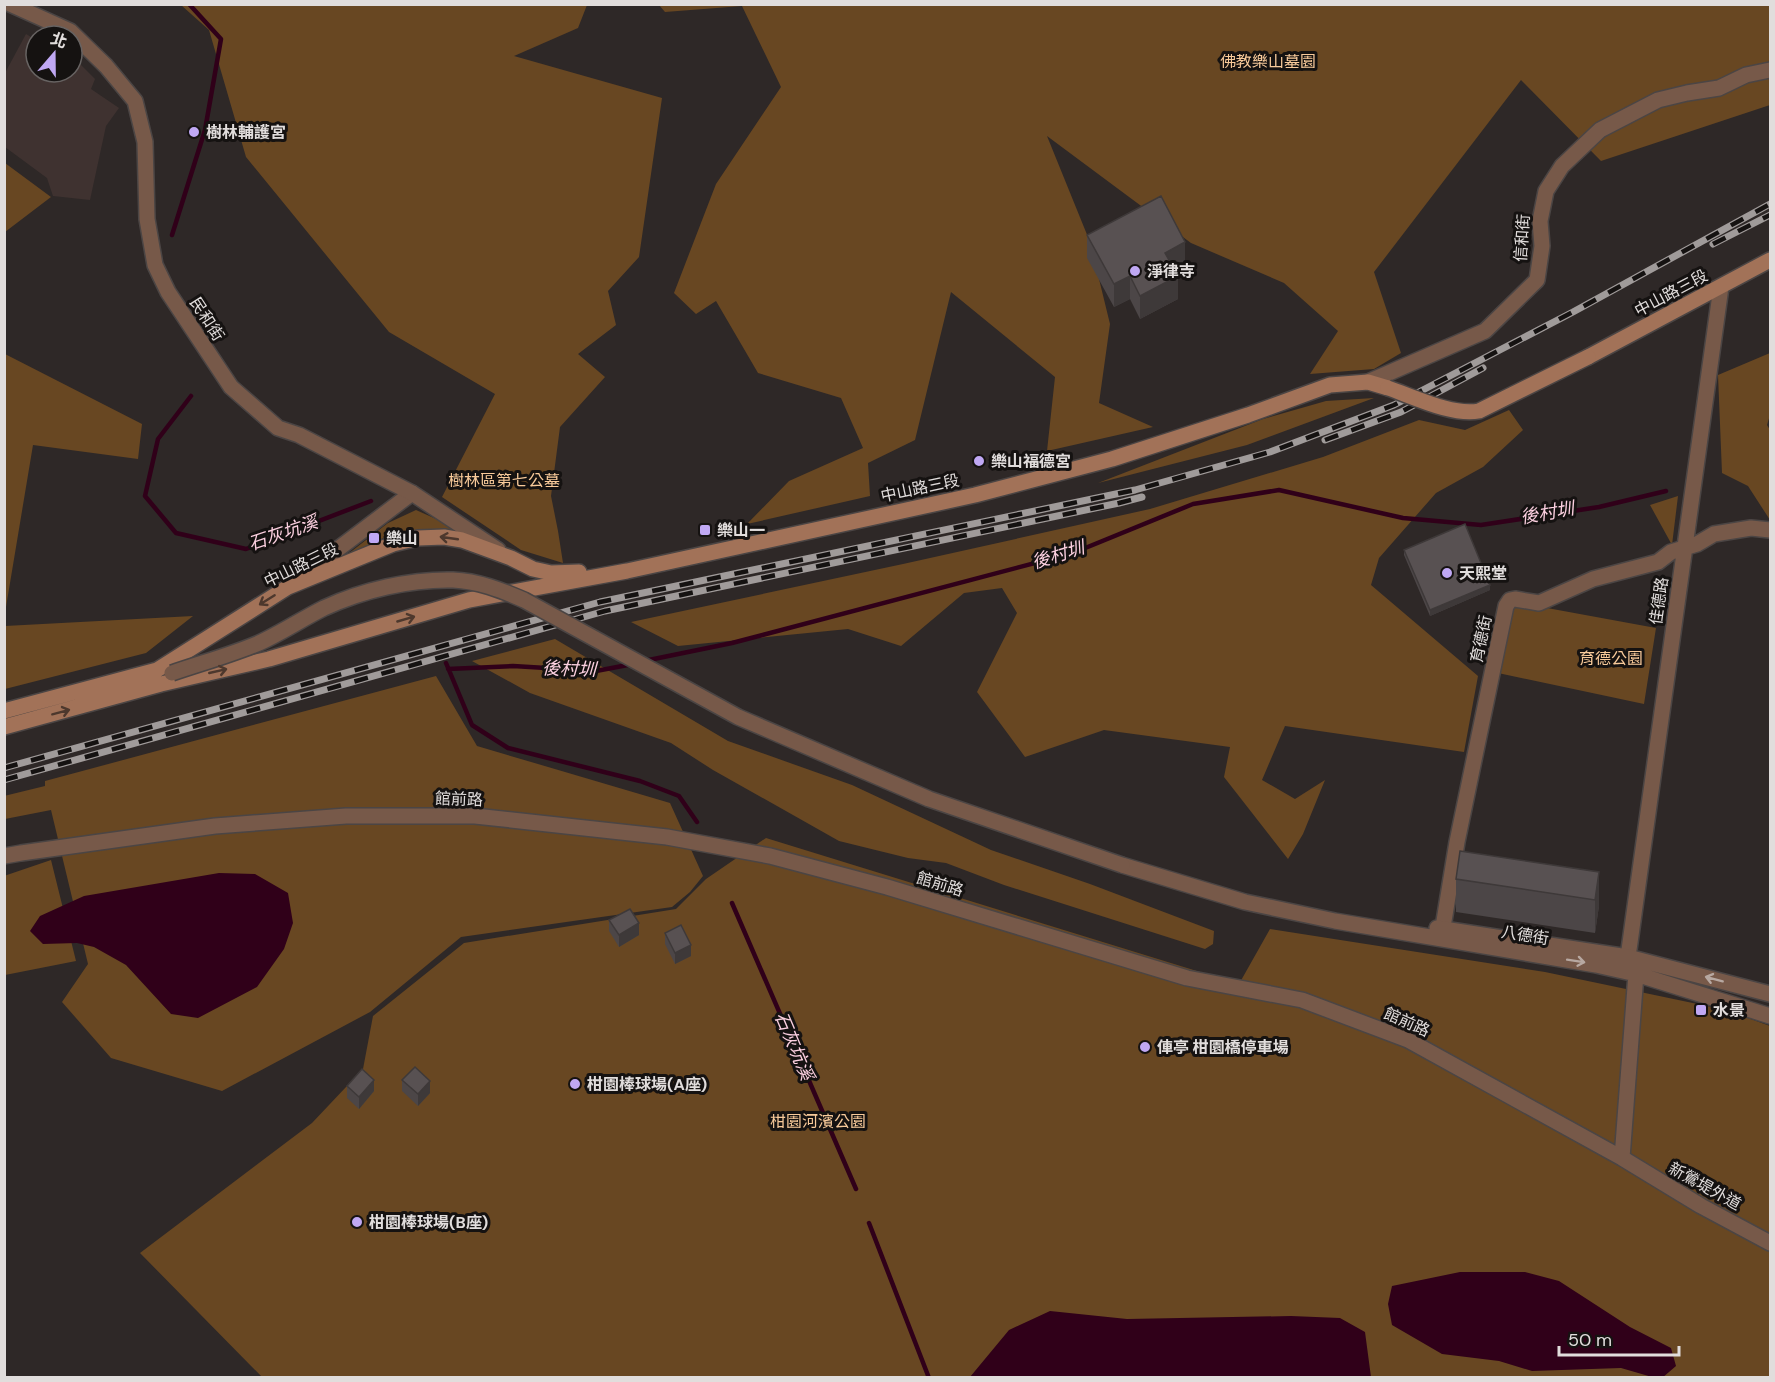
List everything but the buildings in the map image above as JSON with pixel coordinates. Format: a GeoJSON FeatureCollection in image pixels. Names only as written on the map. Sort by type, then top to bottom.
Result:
{"type":"FeatureCollection","features":[{"type":"Feature","properties":{"kind":"main road","name":"中山路三段"},"geometry":{"type":"LineString","coordinates":[[4,711],[163,676],[269,659],[470,600],[627,571],[975,495],[1112,459],[1248,415],[1330,385],[1368,382],[1455,411],[1467,413],[1479,411],[1588,357],[1770,260]]}},
{"type":"Feature","properties":{"kind":"main road","name":"中山路三段"},"geometry":{"type":"LineString","coordinates":[[4,727],[163,676],[288,587],[393,544],[417,538],[444,537],[462,540],[511,558],[533,569],[551,573],[627,571]]}},
{"type":"Feature","properties":{"kind":"street","name":"民和街"},"geometry":{"type":"LineString","coordinates":[[10,4],[70,31],[106,66],[135,101],[146,142],[147,219],[155,265],[168,292],[231,387],[278,428],[299,435],[412,493],[511,558]]}},
{"type":"Feature","properties":{"kind":"street","name":"信和街"},"geometry":{"type":"LineString","coordinates":[[1368,382],[1485,331],[1537,279],[1542,246],[1540,221],[1546,191],[1562,166],[1600,130],[1658,100],[1719,88],[1746,75],[1770,70]]}},
{"type":"Feature","properties":{"kind":"street","name":"佳德路"},"geometry":{"type":"LineString","coordinates":[[1628,957],[1721,287]]}},
{"type":"Feature","properties":{"kind":"street"},"geometry":{"type":"LineString","coordinates":[[288,587],[412,493]]}},
{"type":"Feature","properties":{"kind":"street","name":"育德街"},"geometry":{"type":"LineString","coordinates":[[1444,921],[1457,842],[1506,606],[1510,600],[1539,603],[1593,579],[1658,562],[1671,552],[1697,544],[1714,534],[1751,528],[1770,530]]}},
{"type":"Feature","properties":{"kind":"street","name":"八德街"},"geometry":{"type":"LineString","coordinates":[[163,676],[259,643],[323,609],[352,597],[420,582],[453,580],[475,583],[493,587],[524,600],[749,722],[929,799],[1122,865],[1245,902],[1335,921],[1596,965],[1636,974],[1769,1016]]}},
{"type":"Feature","properties":{"kind":"street","name":"館前路"},"geometry":{"type":"LineString","coordinates":[[4,856],[215,826],[346,816],[475,816],[678,839],[770,856],[887,886],[1187,978],[1302,1000],[1408,1040],[1622,1158]]}},
{"type":"Feature","properties":{"kind":"street","name":"八德街"},"geometry":{"type":"LineString","coordinates":[[1270,907],[1457,931],[1628,957],[1770,994]]}},
{"type":"Feature","properties":{"kind":"street"},"geometry":{"type":"LineString","coordinates":[[1622,1158],[1636,974],[1628,957]]}},
{"type":"Feature","properties":{"kind":"street","name":"新鶯堤外道"},"geometry":{"type":"LineString","coordinates":[[1622,1158],[1701,1206],[1770,1242]]}},
{"type":"Feature","properties":{"kind":"shaded area"},"geometry":{"type":"Polygon","coordinates":[[[24,38],[24,84],[84,84],[84,68],[95,79],[91,89],[119,108],[106,126],[90,200],[53,196],[47,178],[5,147],[5,73],[24,38]]]}},
{"type":"Feature","properties":{"kind":"shaded area"},"geometry":{"type":"Polygon","coordinates":[[[219,873],[255,874],[288,893],[293,923],[284,949],[257,987],[198,1018],[171,1014],[126,965],[94,947],[77,943],[43,944],[30,931],[40,916],[84,896],[219,873]]]}},
{"type":"Feature","properties":{"kind":"shaded area"},"geometry":{"type":"Polygon","coordinates":[[[1460,1272],[1525,1272],[1559,1281],[1630,1327],[1671,1348],[1676,1366],[1662,1378],[1621,1368],[1532,1371],[1499,1361],[1442,1354],[1392,1325],[1388,1304],[1392,1286],[1460,1272]]]}},
{"type":"Feature","properties":{"kind":"shaded area"},"geometry":{"type":"Polygon","coordinates":[[[1050,1311],[1127,1319],[1291,1316],[1340,1318],[1365,1332],[1371,1377],[970,1377],[1009,1330],[1050,1311]]]}},
{"type":"Feature","properties":{"kind":"green space","name":"樹林區第七公墓"},"geometry":{"type":"Polygon","coordinates":[[[181,5],[587,5],[578,28],[514,56],[662,98],[639,257],[608,291],[616,325],[578,354],[605,377],[560,427],[551,496],[563,563],[521,550],[442,497],[495,394],[389,332],[246,157],[209,30],[181,5]]]}},
{"type":"Feature","properties":{"kind":"green space","name":"佛教樂山墓園"},"geometry":{"type":"Polygon","coordinates":[[[659,5],[1770,5],[1770,105],[1601,161],[1521,80],[1374,272],[1401,353],[1374,369],[1310,374],[1338,331],[1284,283],[1191,243],[1047,136],[1090,242],[1110,324],[1099,403],[1153,427],[1047,451],[1055,377],[951,292],[915,440],[868,463],[870,496],[747,524],[789,481],[863,448],[841,398],[758,373],[716,301],[696,314],[674,293],[716,184],[781,87],[742,6],[665,12],[659,5]]]}},
{"type":"Feature","properties":{"kind":"green space"},"geometry":{"type":"Polygon","coordinates":[[[5,163],[51,197],[5,232],[5,163]]]}},
{"type":"Feature","properties":{"kind":"green space"},"geometry":{"type":"Polygon","coordinates":[[[1770,353],[1770,415],[1767,425],[1770,430],[1770,520],[1748,486],[1722,473],[1718,375],[1770,353]]]}},
{"type":"Feature","properties":{"kind":"green space"},"geometry":{"type":"Polygon","coordinates":[[[5,354],[142,424],[138,459],[33,445],[5,613],[5,354]]]}},
{"type":"Feature","properties":{"kind":"green space"},"geometry":{"type":"Polygon","coordinates":[[[1374,398],[1247,445],[1098,483],[1263,419],[1326,401],[1374,398]]]}},
{"type":"Feature","properties":{"kind":"green space"},"geometry":{"type":"Polygon","coordinates":[[[1509,410],[1523,430],[1483,467],[1436,493],[1379,558],[1371,585],[1478,676],[1464,752],[1285,726],[1262,780],[1295,799],[1325,780],[1303,834],[1288,859],[1224,777],[1230,747],[1104,730],[1025,757],[977,692],[1017,613],[1002,588],[964,593],[901,646],[848,629],[678,646],[631,622],[1150,509],[1323,457],[1419,420],[1465,430],[1509,410]]]}},
{"type":"Feature","properties":{"kind":"green space"},"geometry":{"type":"Polygon","coordinates":[[[1678,496],[1672,545],[1650,505],[1678,496]]]}},
{"type":"Feature","properties":{"kind":"green space"},"geometry":{"type":"Polygon","coordinates":[[[416,510],[454,527],[453,529],[399,531],[348,554],[388,523],[416,510]]]}},
{"type":"Feature","properties":{"kind":"green space","name":"育德公園"},"geometry":{"type":"Polygon","coordinates":[[[1520,603],[1656,628],[1644,704],[1498,673],[1510,609],[1520,603]]]}},
{"type":"Feature","properties":{"kind":"green space"},"geometry":{"type":"Polygon","coordinates":[[[193,616],[146,653],[5,689],[5,626],[193,616]]]}},
{"type":"Feature","properties":{"kind":"green space"},"geometry":{"type":"Polygon","coordinates":[[[555,639],[728,741],[852,785],[991,850],[1090,884],[1214,931],[1213,944],[1205,949],[1004,885],[946,863],[908,858],[839,841],[713,770],[671,743],[530,693],[472,661],[555,639]]]}},
{"type":"Feature","properties":{"kind":"green space"},"geometry":{"type":"Polygon","coordinates":[[[436,676],[477,746],[670,803],[703,876],[690,892],[672,907],[461,937],[370,1012],[222,1091],[111,1058],[62,1002],[88,964],[51,810],[5,819],[4,796],[45,786],[45,781],[436,676]]]}},
{"type":"Feature","properties":{"kind":"green space","name":"柑園河濱公園"},"geometry":{"type":"Polygon","coordinates":[[[766,838],[1239,984],[1270,929],[1545,972],[1726,1010],[1770,1026],[1770,1377],[262,1377],[140,1253],[312,1123],[363,1069],[373,1016],[464,943],[676,909],[706,879],[766,838]]]}},
{"type":"Feature","properties":{"kind":"green space"},"geometry":{"type":"Polygon","coordinates":[[[51,860],[76,961],[5,975],[4,876],[51,860]]]}},
{"type":"Feature","properties":{"kind":"waterway","name":"石灰坑溪"},"geometry":{"type":"LineString","coordinates":[[172,235],[205,130],[221,39],[189,4]]}},
{"type":"Feature","properties":{"kind":"waterway","name":"石灰坑溪"},"geometry":{"type":"LineString","coordinates":[[191,396],[158,439],[145,496],[176,533],[246,549],[371,501]]}},
{"type":"Feature","properties":{"kind":"waterway","name":"後村圳"},"geometry":{"type":"LineString","coordinates":[[644,661],[732,643],[1073,553],[1193,504],[1279,490],[1403,518],[1481,525],[1599,507],[1666,491]]}},
{"type":"Feature","properties":{"kind":"waterway","name":"石灰坑溪"},"geometry":{"type":"LineString","coordinates":[[446,663],[472,725],[508,748],[640,781],[679,796],[697,822]]}},
{"type":"Feature","properties":{"kind":"waterway","name":"後村圳"},"geometry":{"type":"LineString","coordinates":[[448,669],[513,666],[596,671],[633,664]]}},
{"type":"Feature","properties":{"kind":"waterway","name":"石灰坑溪"},"geometry":{"type":"LineString","coordinates":[[732,903],[856,1189]]}},
{"type":"Feature","properties":{"kind":"waterway","name":"石灰坑溪"},"geometry":{"type":"LineString","coordinates":[[869,1223],[929,1378]]}},
{"type":"Feature","properties":{"kind":"railway"},"geometry":{"type":"LineString","coordinates":[[4,768],[600,602],[1135,490],[1270,452],[1394,405],[1573,312],[1770,204]]}},
{"type":"Feature","properties":{"kind":"railway"},"geometry":{"type":"LineString","coordinates":[[1713,244],[1770,215]]}},
{"type":"Feature","properties":{"kind":"railway"},"geometry":{"type":"LineString","coordinates":[[1325,440],[1401,412],[1483,368]]}},
{"type":"Feature","properties":{"kind":"railway"},"geometry":{"type":"LineString","coordinates":[[4,780],[605,611],[1142,497]]}},
{"type":"Feature","properties":{"kind":"place","name":"樹林輔護宮"},"geometry":{"type":"Point","coordinates":[194,132]}},
{"type":"Feature","properties":{"kind":"place","name":"淨律寺"},"geometry":{"type":"Point","coordinates":[1135,271]}},
{"type":"Feature","properties":{"kind":"place","name":"樂山福德宮"},"geometry":{"type":"Point","coordinates":[979,461]}},
{"type":"Feature","properties":{"kind":"place","name":"樂山一"},"geometry":{"type":"Point","coordinates":[705,530]}},
{"type":"Feature","properties":{"kind":"place","name":"樂山"},"geometry":{"type":"Point","coordinates":[374,538]}},
{"type":"Feature","properties":{"kind":"place","name":"天熙堂"},"geometry":{"type":"Point","coordinates":[1447,573]}},
{"type":"Feature","properties":{"kind":"place","name":"水景"},"geometry":{"type":"Point","coordinates":[1701,1010]}},
{"type":"Feature","properties":{"kind":"place","name":"俥亭 柑園橋停車場"},"geometry":{"type":"Point","coordinates":[1145,1047]}},
{"type":"Feature","properties":{"kind":"place","name":"柑園棒球場(A座)"},"geometry":{"type":"Point","coordinates":[575,1084]}},
{"type":"Feature","properties":{"kind":"place","name":"柑園棒球場(B座)"},"geometry":{"type":"Point","coordinates":[357,1222]}}]}
